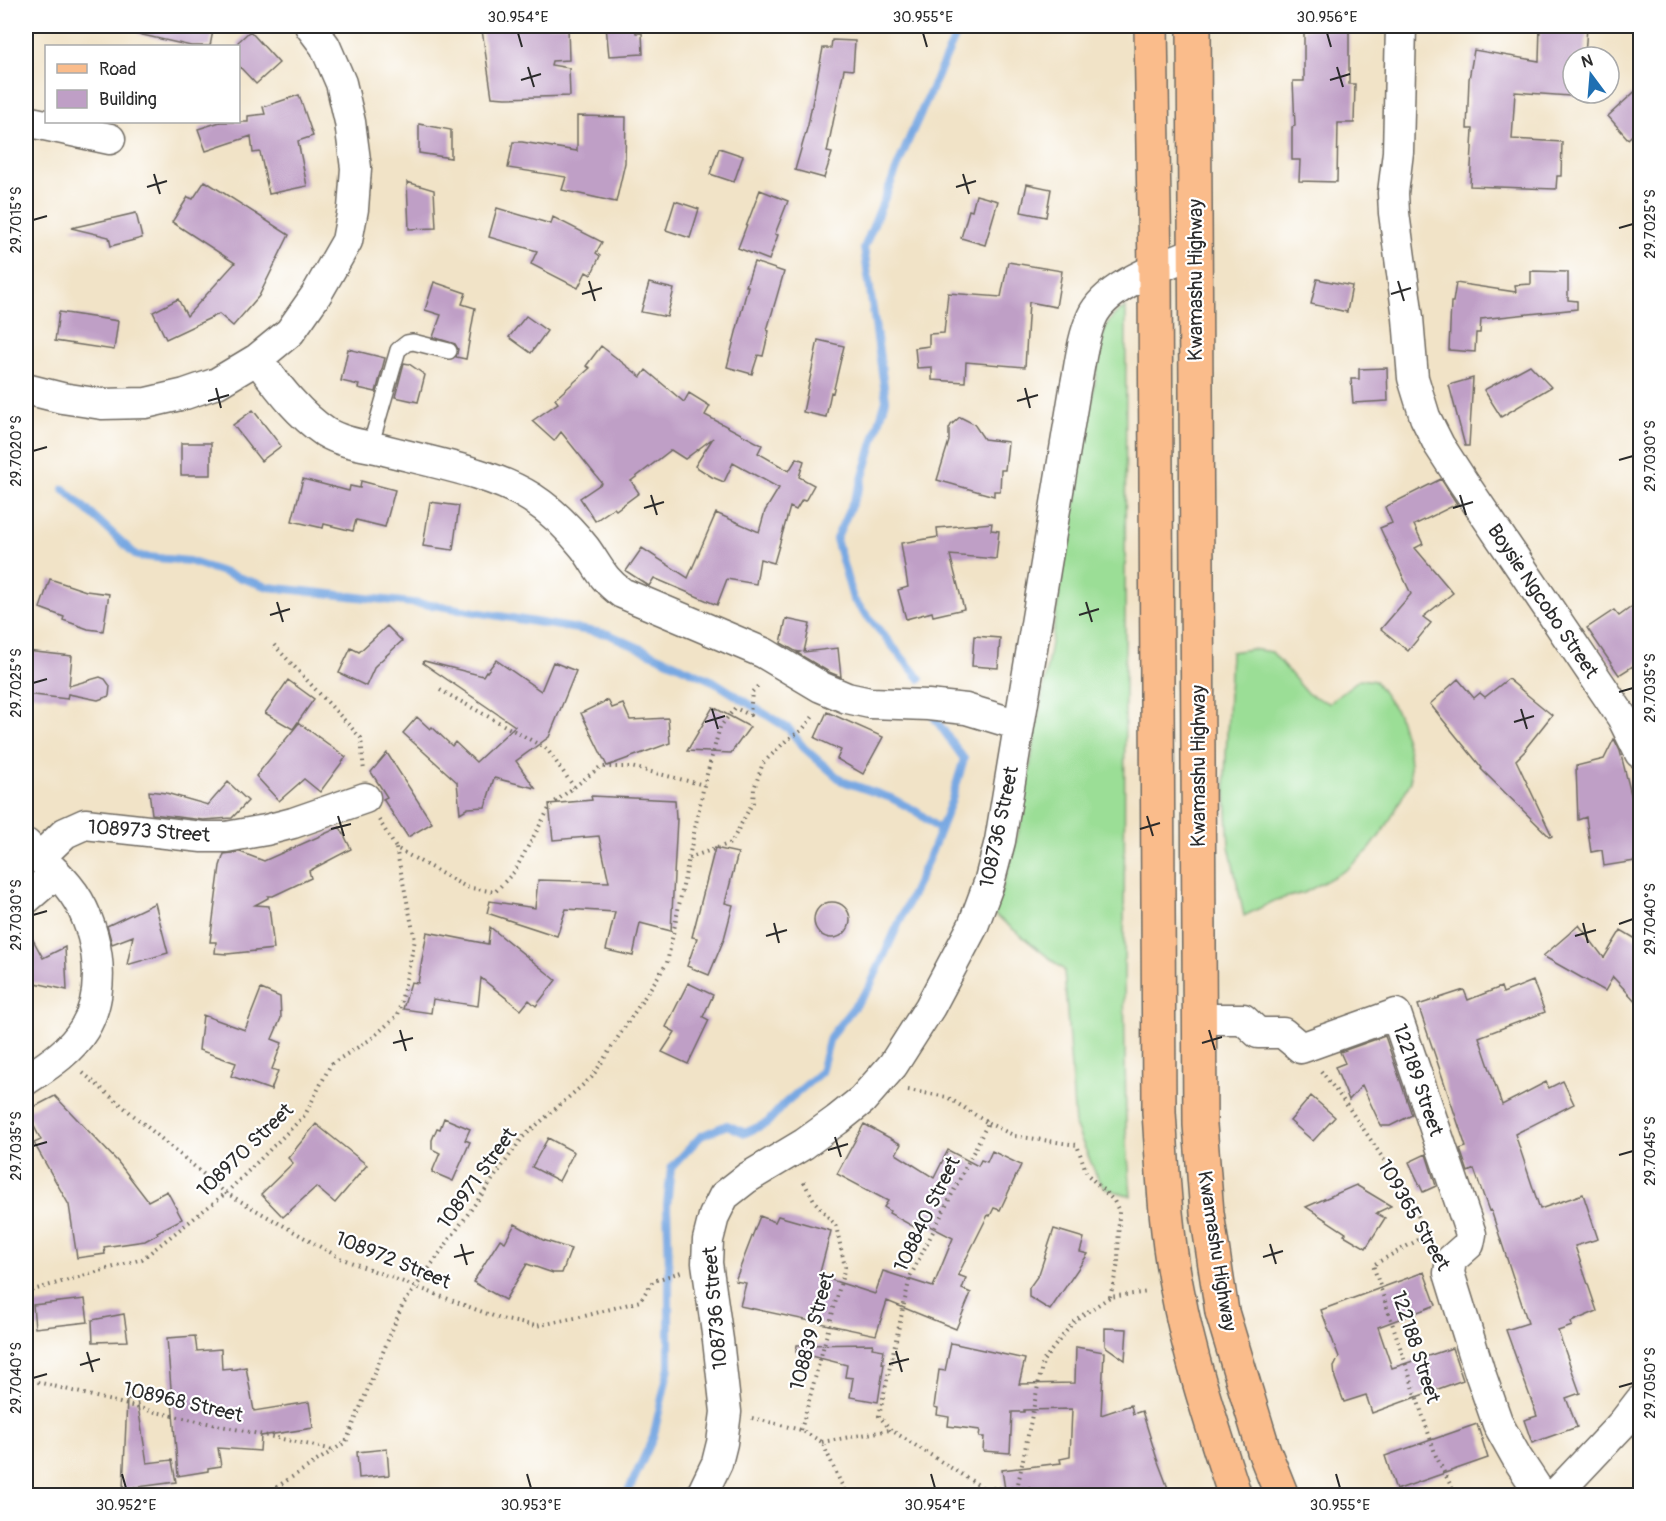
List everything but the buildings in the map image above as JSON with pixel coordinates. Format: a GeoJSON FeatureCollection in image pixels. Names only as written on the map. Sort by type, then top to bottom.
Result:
{"type":"FeatureCollection","features":[{"type":"Feature","properties":{"kind":"main road","name":"Kwamashu Highway"},"geometry":{"type":"LineString","coordinates":[[1151,26],[1155,270],[1159,1112],[1166,1217],[1177,1289],[1208,1413],[1235,1496]]}},
{"type":"Feature","properties":{"kind":"main road","name":"Kwamashu Highway"},"geometry":{"type":"LineString","coordinates":[[1194,26],[1200,1125],[1208,1213],[1222,1312],[1264,1451],[1282,1496]]}},
{"type":"Feature","properties":{"kind":"street"},"geometry":{"type":"LineString","coordinates":[[26,389],[62,399],[102,404],[146,403],[185,394],[217,383],[257,359],[290,332],[316,295],[346,241],[353,209],[356,168],[351,122],[340,83],[325,46],[310,26]]}},
{"type":"Feature","properties":{"kind":"street","name":"Boysie Ngcobo Street"},"geometry":{"type":"LineString","coordinates":[[1401,26],[1394,213],[1408,318],[1413,378],[1425,417],[1439,445],[1463,482],[1622,717],[1641,753]]}},
{"type":"Feature","properties":{"kind":"street"},"geometry":{"type":"LineString","coordinates":[[26,121],[110,139]]}},
{"type":"Feature","properties":{"kind":"street","name":"108736 Street"},"geometry":{"type":"LineString","coordinates":[[701,1496],[717,1463],[726,1412],[707,1263],[708,1240],[714,1216],[724,1196],[747,1178],[804,1144],[862,1100],[893,1065],[930,1007],[973,926],[989,883],[1000,841],[1075,389],[1091,318],[1098,306],[1109,295],[1123,286],[1195,252]]}},
{"type":"Feature","properties":{"kind":"street"},"geometry":{"type":"LineString","coordinates":[[257,359],[292,402],[327,433],[347,441],[472,472],[516,489],[534,499],[554,515],[585,548],[610,585],[622,593],[764,653],[821,687],[847,698],[870,703],[966,709],[1019,725]]}},
{"type":"Feature","properties":{"kind":"street","name":"108973 Street"},"geometry":{"type":"LineString","coordinates":[[26,899],[40,858],[65,833],[85,824],[202,837],[226,837],[266,831],[365,798]]}},
{"type":"Feature","properties":{"kind":"street"},"geometry":{"type":"LineString","coordinates":[[26,1080],[62,1055],[85,1028],[98,990],[96,956],[84,913],[69,887],[40,858]]}},
{"type":"Feature","properties":{"kind":"street","name":"122189 Street"},"geometry":{"type":"LineString","coordinates":[[1301,1048],[1396,1014],[1471,1234],[1469,1244],[1451,1260],[1449,1273]]}},
{"type":"Feature","properties":{"kind":"street"},"geometry":{"type":"LineString","coordinates":[[1199,1019],[1243,1019],[1258,1033],[1283,1033],[1301,1048]]}},
{"type":"Feature","properties":{"kind":"street","name":"109365 Street"},"geometry":{"type":"LineString","coordinates":[[1449,1273],[1498,1424],[1542,1496]]}},
{"type":"Feature","properties":{"kind":"street"},"geometry":{"type":"LineString","coordinates":[[1554,1496],[1641,1401]]}},
{"type":"Feature","properties":{"kind":"lane"},"geometry":{"type":"LineString","coordinates":[[370,447],[398,350],[407,343],[413,342],[449,351]]}},
{"type":"Feature","properties":{"kind":"path"},"geometry":{"type":"LineString","coordinates":[[274,645],[362,738],[365,798]]}},
{"type":"Feature","properties":{"kind":"path","name":"108971 Street"},"geometry":{"type":"LineString","coordinates":[[268,1496],[272,1490],[346,1442],[402,1306],[523,1137],[592,1077],[667,963],[704,784],[720,727],[735,708],[750,715],[752,692],[760,684]]}},
{"type":"Feature","properties":{"kind":"path"},"geometry":{"type":"LineString","coordinates":[[440,690],[547,749],[574,788],[600,767],[631,767],[704,784]]}},
{"type":"Feature","properties":{"kind":"path"},"geometry":{"type":"LineString","coordinates":[[689,858],[731,843],[753,802],[754,789],[763,763],[787,740],[802,730]]}},
{"type":"Feature","properties":{"kind":"path","name":"108970 Street"},"geometry":{"type":"LineString","coordinates":[[26,1292],[142,1259],[226,1192],[305,1115],[331,1064],[371,1039],[399,1015],[416,940],[396,848],[466,887],[495,892],[514,872],[551,805],[574,788]]}},
{"type":"Feature","properties":{"kind":"path","name":"109365 Street"},"geometry":{"type":"LineString","coordinates":[[1301,1048],[1336,1090],[1404,1190],[1449,1273]]}},
{"type":"Feature","properties":{"kind":"path","name":"108972 Street"},"geometry":{"type":"LineString","coordinates":[[62,1055],[226,1192],[340,1258],[501,1319],[536,1326],[585,1316],[640,1300],[653,1281],[686,1270]]}},
{"type":"Feature","properties":{"kind":"path"},"geometry":{"type":"LineString","coordinates":[[886,1073],[909,1090],[947,1097],[988,1123],[1015,1136],[1077,1144],[1087,1174],[1114,1201],[1119,1211],[1118,1264],[1110,1297]]}},
{"type":"Feature","properties":{"kind":"path","name":"108840 Street"},"geometry":{"type":"LineString","coordinates":[[891,1430],[879,1416],[910,1277],[988,1123]]}},
{"type":"Feature","properties":{"kind":"path","name":"108839 Street"},"geometry":{"type":"LineString","coordinates":[[801,1430],[845,1267],[836,1226],[815,1202],[800,1175],[804,1144]]}},
{"type":"Feature","properties":{"kind":"path","name":"122188 Street"},"geometry":{"type":"LineString","coordinates":[[1429,1234],[1373,1265],[1436,1456],[1456,1496]]}},
{"type":"Feature","properties":{"kind":"path"},"geometry":{"type":"LineString","coordinates":[[1017,1489],[1043,1361],[1075,1320],[1110,1297],[1177,1289]]}},
{"type":"Feature","properties":{"kind":"path","name":"108968 Street"},"geometry":{"type":"LineString","coordinates":[[26,1379],[151,1411],[334,1450]]}},
{"type":"Feature","properties":{"kind":"path"},"geometry":{"type":"LineString","coordinates":[[726,1412],[801,1430],[822,1442],[847,1496]]}},
{"type":"Feature","properties":{"kind":"path"},"geometry":{"type":"LineString","coordinates":[[822,1442],[891,1430],[983,1488],[1031,1489],[1040,1496]]}},
{"type":"Feature","properties":{"kind":"green space"},"geometry":{"type":"Polygon","coordinates":[[[1126,307],[1124,975],[1126,1129],[1131,1196],[1107,1189],[1098,1179],[1075,1125],[1064,970],[994,914],[1020,826],[1103,335],[1112,318],[1126,307]]]}},
{"type":"Feature","properties":{"kind":"green space"},"geometry":{"type":"Polygon","coordinates":[[[1251,649],[1272,652],[1308,694],[1328,703],[1360,679],[1375,681],[1398,714],[1409,752],[1411,781],[1386,827],[1369,850],[1346,870],[1304,893],[1276,900],[1244,916],[1229,846],[1225,776],[1231,652],[1251,649]]]}},
{"type":"Feature","properties":{"kind":"waterway"},"geometry":{"type":"LineString","coordinates":[[920,679],[853,599],[836,539],[860,486],[886,400],[864,248],[909,139],[960,26]]}},
{"type":"Feature","properties":{"kind":"waterway"},"geometry":{"type":"LineString","coordinates":[[64,489],[137,556],[189,561],[268,587],[439,606],[608,634],[713,681],[789,729],[804,748],[842,781],[891,798],[916,811],[940,830]]}},
{"type":"Feature","properties":{"kind":"waterway"},"geometry":{"type":"LineString","coordinates":[[626,1496],[653,1438],[669,1367],[667,1205],[671,1168],[701,1136],[727,1125],[745,1133],[767,1123],[784,1104],[821,1072],[830,1037],[869,988],[931,853],[951,802],[964,759],[931,713]]}},
{"type":"Feature","properties":{"kind":"waterway"},"geometry":{"type":"LineString","coordinates":[[269,1496],[292,1493],[309,1496]]}}]}
